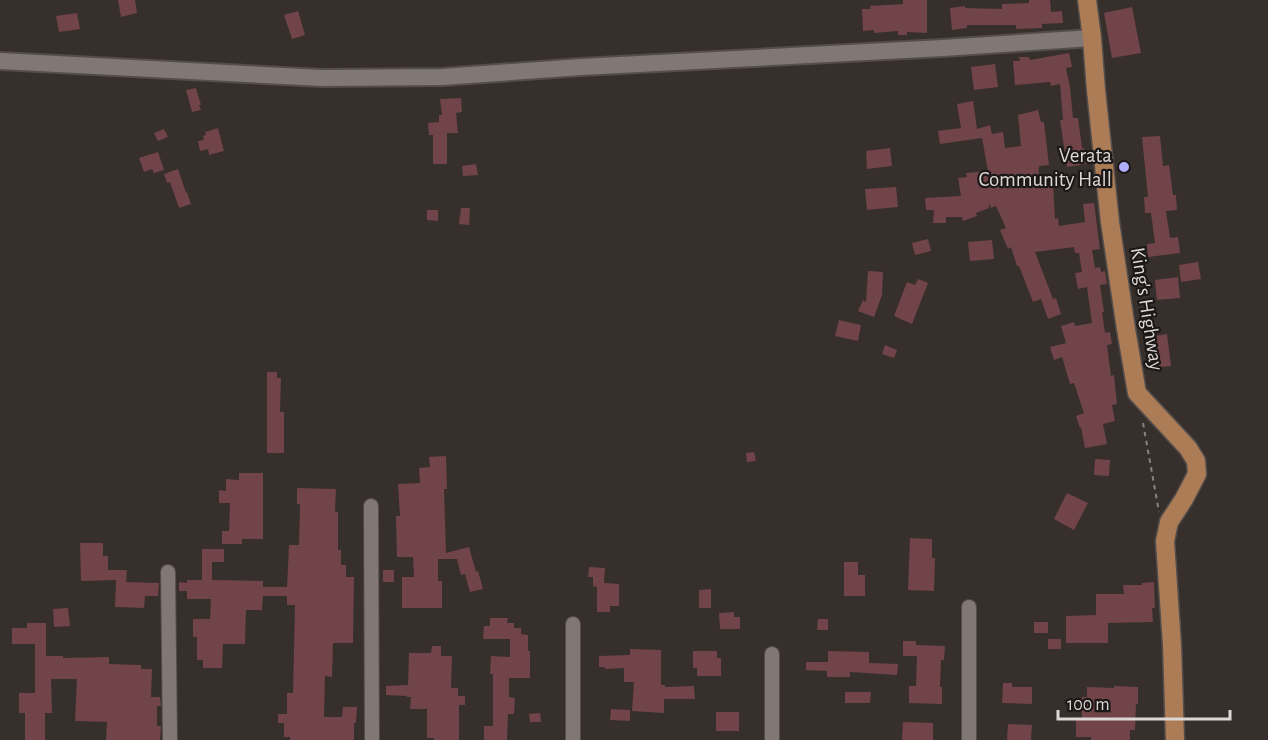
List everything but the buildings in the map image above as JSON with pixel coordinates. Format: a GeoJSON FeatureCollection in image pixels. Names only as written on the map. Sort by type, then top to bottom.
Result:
{"type":"FeatureCollection","features":[{"type":"Feature","properties":{"kind":"highway","name":"King's Highway"},"geometry":{"type":"LineString","coordinates":[[1087,0],[1110,222],[1137,393],[1188,448],[1196,461],[1197,474],[1169,522],[1165,541],[1175,740]]}},
{"type":"Feature","properties":{"kind":"street"},"geometry":{"type":"LineString","coordinates":[[0,61],[322,78],[442,77],[1092,38]]}},
{"type":"Feature","properties":{"kind":"street"},"geometry":{"type":"LineString","coordinates":[[371,506],[372,740]]}},
{"type":"Feature","properties":{"kind":"street"},"geometry":{"type":"LineString","coordinates":[[168,572],[170,740]]}},
{"type":"Feature","properties":{"kind":"street"},"geometry":{"type":"LineString","coordinates":[[969,607],[969,740]]}},
{"type":"Feature","properties":{"kind":"street"},"geometry":{"type":"LineString","coordinates":[[573,624],[573,740]]}},
{"type":"Feature","properties":{"kind":"street"},"geometry":{"type":"LineString","coordinates":[[772,654],[772,740]]}},
{"type":"Feature","properties":{"kind":"path"},"geometry":{"type":"LineString","coordinates":[[1148,449],[1160,517]]}},
{"type":"Feature","properties":{"kind":"place","name":"Verata Community Hall"},"geometry":{"type":"Point","coordinates":[1124,167]}}]}
